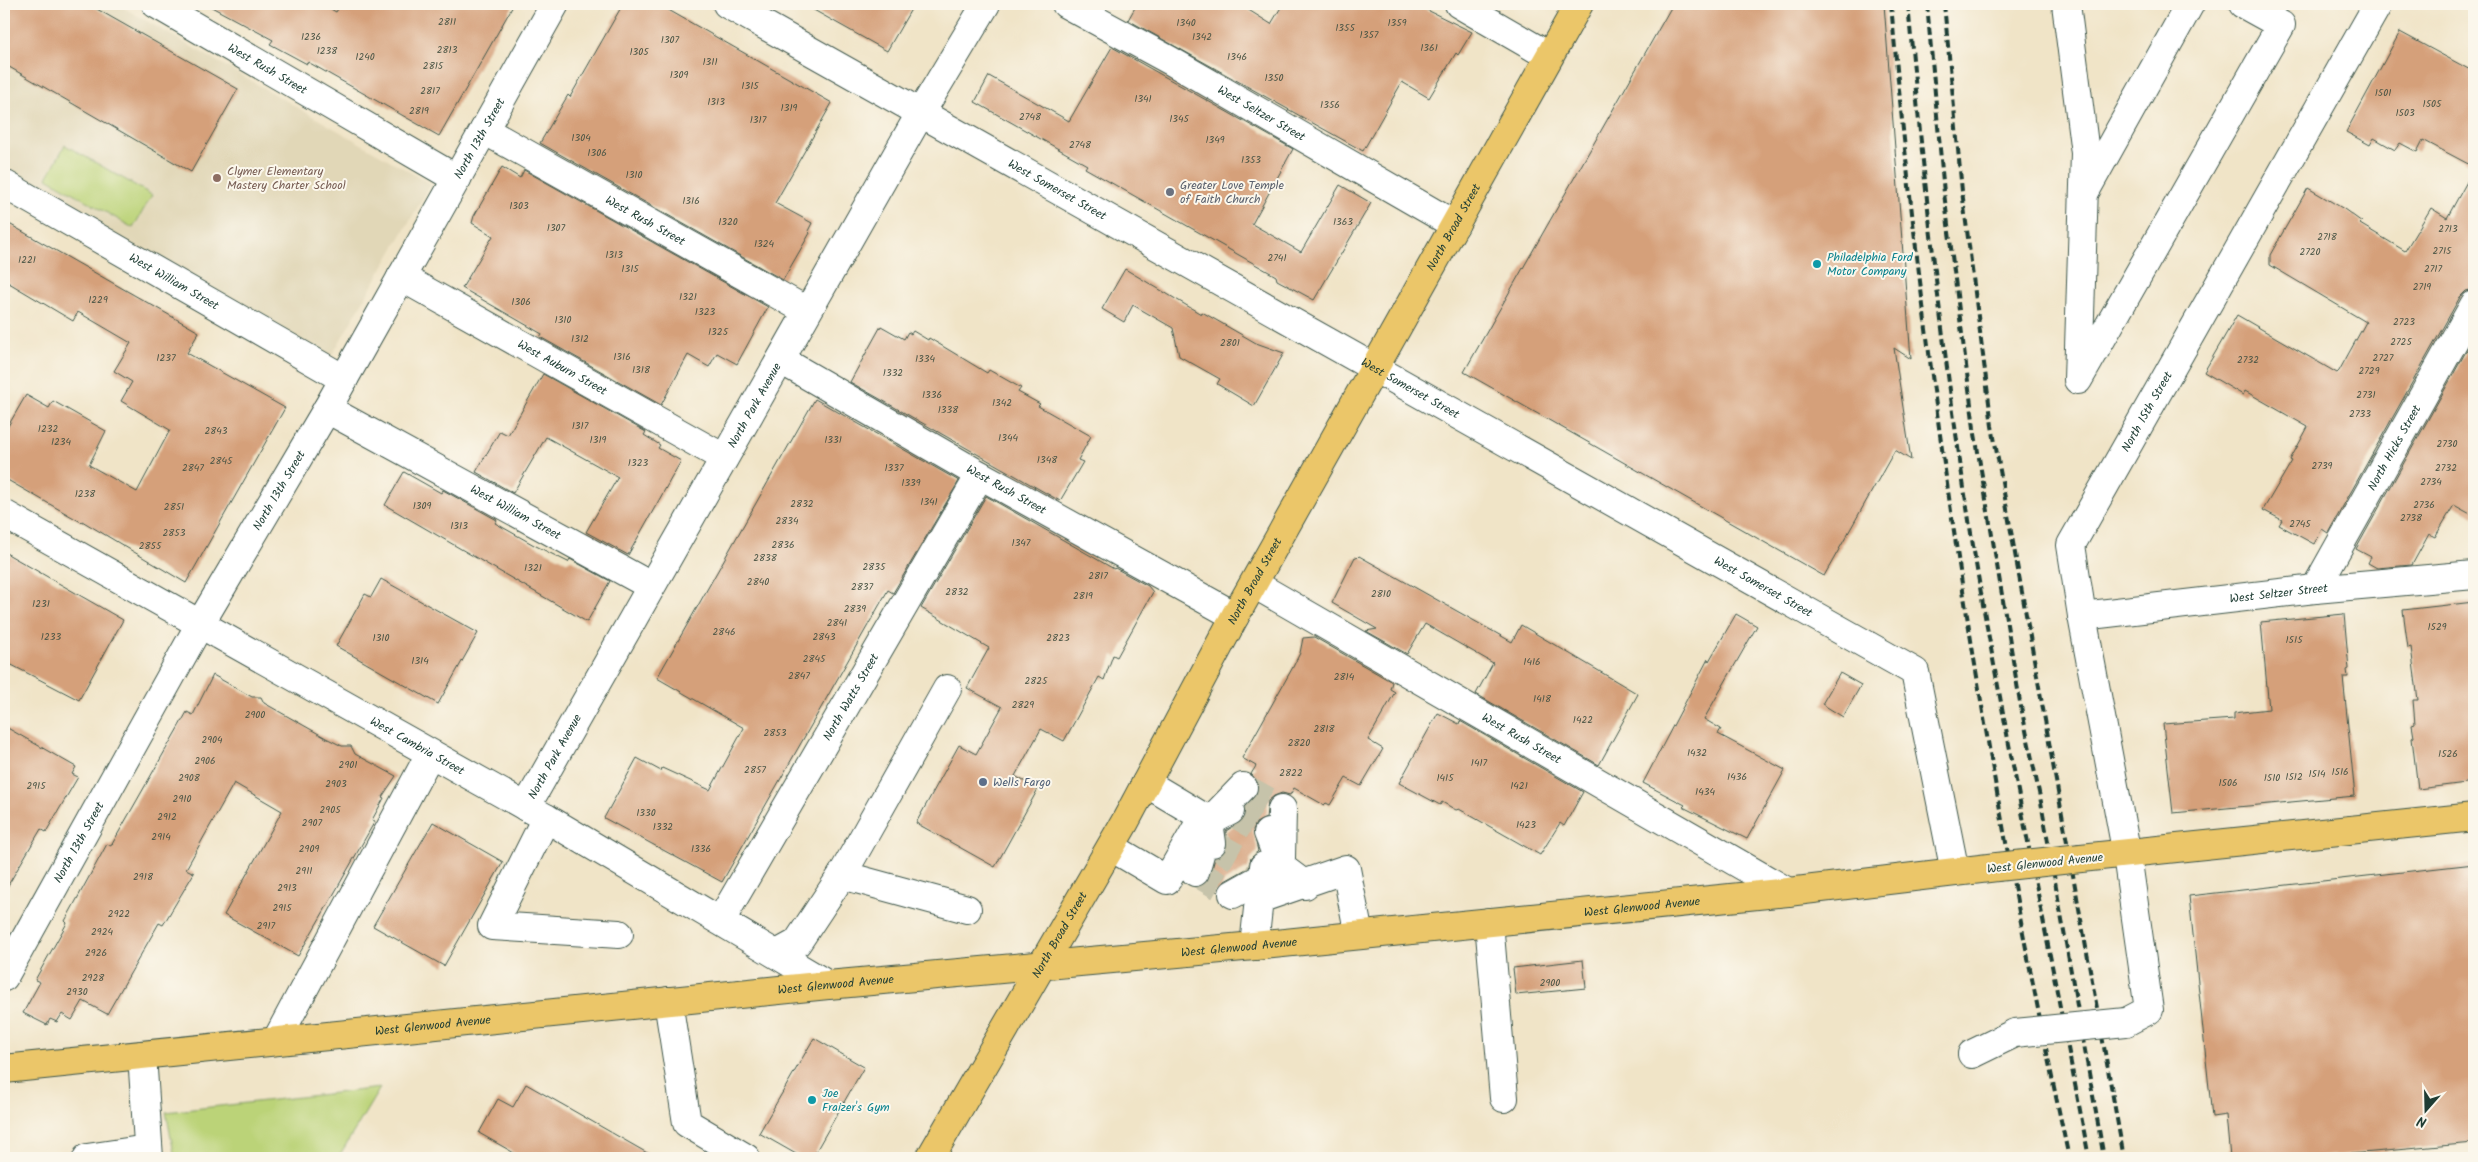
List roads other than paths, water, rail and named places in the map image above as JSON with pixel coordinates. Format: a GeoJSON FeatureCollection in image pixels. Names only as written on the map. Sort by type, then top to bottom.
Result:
{"type":"FeatureCollection","features":[{"type":"Feature","properties":{"kind":"main road","name":"North Broad Street"},"geometry":{"type":"LineString","coordinates":[[930,1158],[1111,847],[1235,616],[1375,370],[1579,4]]}},
{"type":"Feature","properties":{"kind":"main road","name":"West Glenwood Avenue"},"geometry":{"type":"LineString","coordinates":[[4,1068],[828,984],[1254,946],[1788,892],[1997,867],[2127,855],[2474,817]]}},
{"type":"Feature","properties":{"kind":"street","name":"West Rush Street"},"geometry":{"type":"LineString","coordinates":[[156,4],[457,179]]}},
{"type":"Feature","properties":{"kind":"street","name":"North 13th Street"},"geometry":{"type":"LineString","coordinates":[[4,977],[200,624],[327,409],[555,4]]}},
{"type":"Feature","properties":{"kind":"street","name":"West Somerset Street"},"geometry":{"type":"LineString","coordinates":[[727,4],[1915,672],[1955,872]]}},
{"type":"Feature","properties":{"kind":"street","name":"North Park Avenue"},"geometry":{"type":"LineString","coordinates":[[619,934],[492,926],[536,813],[651,586],[920,114],[986,4]]}},
{"type":"Feature","properties":{"kind":"street","name":"West Seltzer Street"},"geometry":{"type":"LineString","coordinates":[[1066,4],[1171,61],[1455,225]]}},
{"type":"Feature","properties":{"kind":"street"},"geometry":{"type":"LineString","coordinates":[[1459,4],[1549,56]]}},
{"type":"Feature","properties":{"kind":"street"},"geometry":{"type":"LineString","coordinates":[[2066,4],[2085,153],[2078,380],[2281,24],[2243,4]]}},
{"type":"Feature","properties":{"kind":"street"},"geometry":{"type":"LineString","coordinates":[[2084,192],[2190,4]]}},
{"type":"Feature","properties":{"kind":"street","name":"North 15th Street"},"geometry":{"type":"LineString","coordinates":[[1972,1054],[2015,1033],[2126,1022],[2150,1010],[2127,855],[2082,616],[2071,545],[2378,4]]}},
{"type":"Feature","properties":{"kind":"street","name":"West Rush Street"},"geometry":{"type":"LineString","coordinates":[[484,130],[807,311]]}},
{"type":"Feature","properties":{"kind":"street","name":"West William Street"},"geometry":{"type":"LineString","coordinates":[[4,184],[344,379]]}},
{"type":"Feature","properties":{"kind":"street","name":"West Auburn Street"},"geometry":{"type":"LineString","coordinates":[[401,277],[724,458]]}},
{"type":"Feature","properties":{"kind":"street","name":"North Hicks Street"},"geometry":{"type":"LineString","coordinates":[[2315,589],[2474,306]]}},
{"type":"Feature","properties":{"kind":"street","name":"West Rush Street"},"geometry":{"type":"LineString","coordinates":[[781,360],[980,475],[1235,616]]}},
{"type":"Feature","properties":{"kind":"street","name":"West William Street"},"geometry":{"type":"LineString","coordinates":[[327,409],[651,586]]}},
{"type":"Feature","properties":{"kind":"street","name":"North Watts Street"},"geometry":{"type":"LineString","coordinates":[[721,920],[980,475]]}},
{"type":"Feature","properties":{"kind":"street","name":"West Cambria Street"},"geometry":{"type":"LineString","coordinates":[[4,514],[536,813],[828,984]]}},
{"type":"Feature","properties":{"kind":"street","name":"West Seltzer Street"},"geometry":{"type":"LineString","coordinates":[[2082,616],[2315,589],[2474,575]]}},
{"type":"Feature","properties":{"kind":"street","name":"West Rush Street"},"geometry":{"type":"LineString","coordinates":[[1254,584],[1788,892]]}},
{"type":"Feature","properties":{"kind":"street"},"geometry":{"type":"LineString","coordinates":[[776,954],[798,943],[842,875],[947,689]]}},
{"type":"Feature","properties":{"kind":"street"},"geometry":{"type":"LineString","coordinates":[[276,1041],[430,754]]}},
{"type":"Feature","properties":{"kind":"street"},"geometry":{"type":"LineString","coordinates":[[1146,783],[1213,823]]}},
{"type":"Feature","properties":{"kind":"street"},"geometry":{"type":"LineString","coordinates":[[1111,847],[1167,880],[1243,787]]}},
{"type":"Feature","properties":{"kind":"street"},"geometry":{"type":"LineString","coordinates":[[1281,867],[1282,809]]}},
{"type":"Feature","properties":{"kind":"street"},"geometry":{"type":"LineString","coordinates":[[1195,872],[1213,823]]}},
{"type":"Feature","properties":{"kind":"street"},"geometry":{"type":"LineString","coordinates":[[1268,833],[1281,867],[1305,885]]}},
{"type":"Feature","properties":{"kind":"street"},"geometry":{"type":"LineString","coordinates":[[1250,865],[1281,867]]}},
{"type":"Feature","properties":{"kind":"street"},"geometry":{"type":"LineString","coordinates":[[1233,894],[1281,867]]}},
{"type":"Feature","properties":{"kind":"street"},"geometry":{"type":"LineString","coordinates":[[1254,946],[1259,898],[1305,885],[1346,869],[1359,935]]}},
{"type":"Feature","properties":{"kind":"street"},"geometry":{"type":"LineString","coordinates":[[842,875],[967,909]]}},
{"type":"Feature","properties":{"kind":"street"},"geometry":{"type":"LineString","coordinates":[[1489,922],[1504,1098]]}},
{"type":"Feature","properties":{"kind":"street"},"geometry":{"type":"LineString","coordinates":[[668,1001],[687,1124],[746,1158]]}},
{"type":"Feature","properties":{"kind":"street"},"geometry":{"type":"LineString","coordinates":[[87,1158],[148,1153],[142,1055]]}},
{"type":"Feature","properties":{"kind":"tunnel"},"geometry":{"type":"LineString","coordinates":[[1243,787],[1282,809]]}},
{"type":"Feature","properties":{"kind":"tunnel"},"geometry":{"type":"LineString","coordinates":[[1230,811],[1268,833]]}},
{"type":"Feature","properties":{"kind":"tunnel"},"geometry":{"type":"LineString","coordinates":[[1212,843],[1250,865]]}},
{"type":"Feature","properties":{"kind":"tunnel"},"geometry":{"type":"LineString","coordinates":[[1195,872],[1233,894]]}},
{"type":"Feature","properties":{"kind":"railway"},"geometry":{"type":"LineString","coordinates":[[1891,4],[1922,294],[1962,584],[2011,872],[2069,1158]]}},
{"type":"Feature","properties":{"kind":"railway"},"geometry":{"type":"LineString","coordinates":[[1908,4],[1940,310],[1972,540],[2089,1158]]}},
{"type":"Feature","properties":{"kind":"railway"},"geometry":{"type":"LineString","coordinates":[[1927,4],[1944,193],[1974,428],[2020,702],[2041,802],[2104,1158]]}},
{"type":"Feature","properties":{"kind":"railway"},"geometry":{"type":"LineString","coordinates":[[1944,4],[1962,191],[1992,426],[2124,1158]]}},
{"type":"Feature","properties":{"kind":"place","name":"Clymer Elementary Mastery Charter School"},"geometry":{"type":"Point","coordinates":[217,178]}},
{"type":"Feature","properties":{"kind":"place","name":"Greater Love Temple of Faith Church"},"geometry":{"type":"Point","coordinates":[1170,192]}},
{"type":"Feature","properties":{"kind":"place","name":"Philadelphia Ford Motor Company"},"geometry":{"type":"Point","coordinates":[1817,264]}},
{"type":"Feature","properties":{"kind":"place","name":"Wells Fargo"},"geometry":{"type":"Point","coordinates":[983,782]}},
{"type":"Feature","properties":{"kind":"place","name":"Joe Fraizer's Gym"},"geometry":{"type":"Point","coordinates":[812,1100]}}]}
